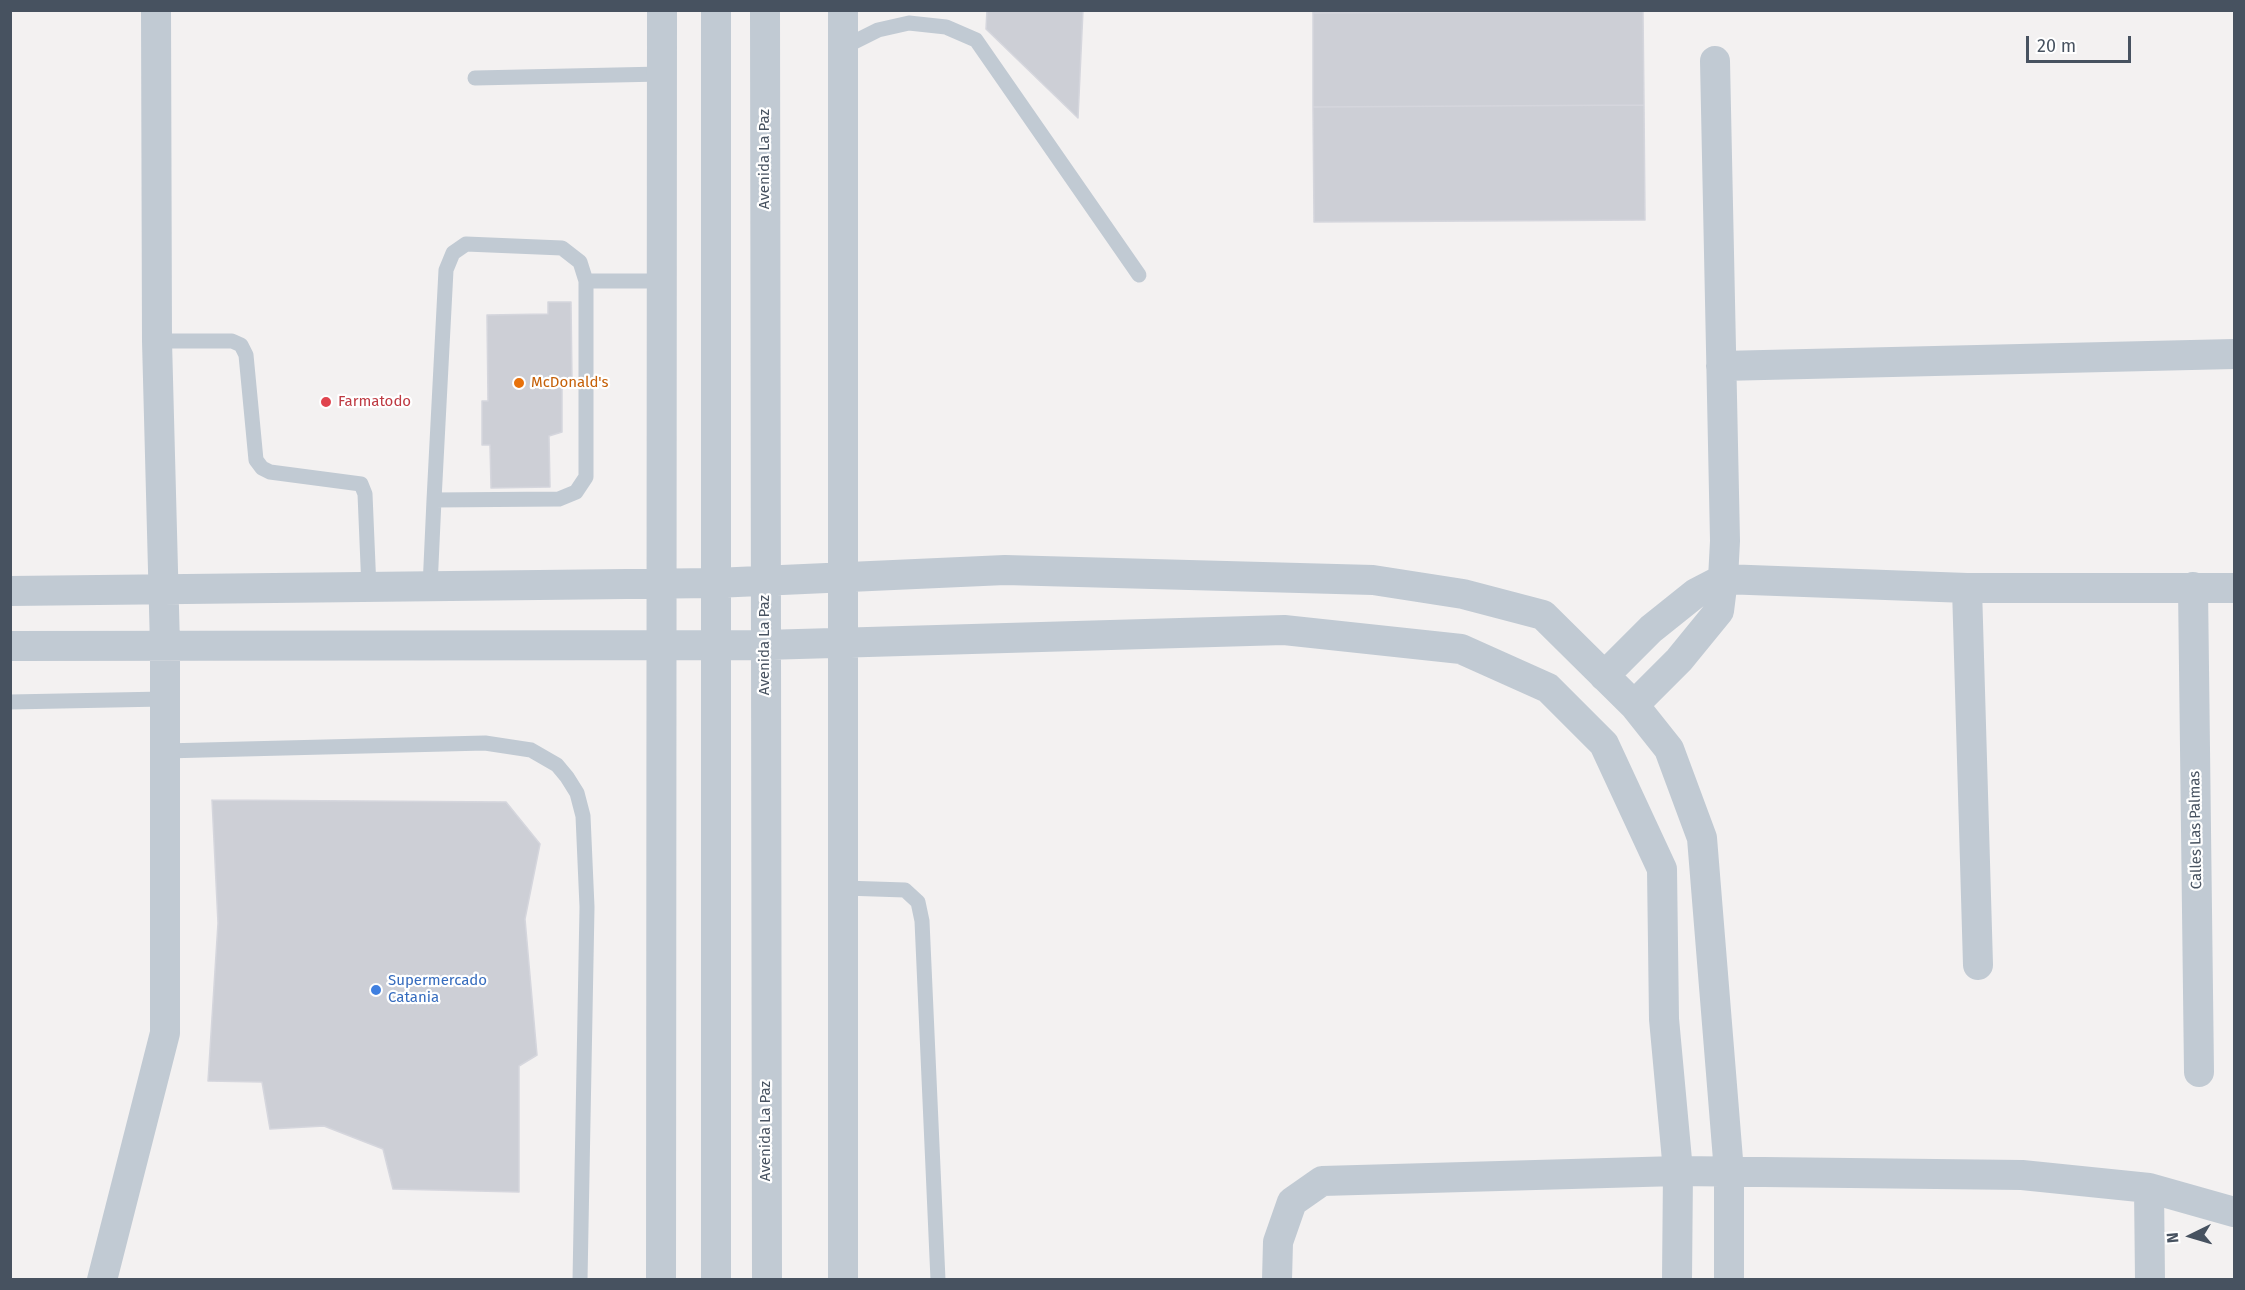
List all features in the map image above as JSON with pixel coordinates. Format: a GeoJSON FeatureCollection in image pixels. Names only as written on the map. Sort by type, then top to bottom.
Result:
{"type":"FeatureCollection","features":[{"type":"Feature","properties":{"kind":"street"},"geometry":{"type":"LineString","coordinates":[[102,1280],[165,1033],[165,646],[157,341],[156,10]]}},
{"type":"Feature","properties":{"kind":"street"},"geometry":{"type":"LineString","coordinates":[[661,1280],[662,10]]}},
{"type":"Feature","properties":{"kind":"street"},"geometry":{"type":"LineString","coordinates":[[716,10],[716,1266],[767,1248]]}},
{"type":"Feature","properties":{"kind":"street","name":"Avenida La Paz"},"geometry":{"type":"LineString","coordinates":[[765,10],[764,645],[767,1280]]}},
{"type":"Feature","properties":{"kind":"street"},"geometry":{"type":"LineString","coordinates":[[843,10],[843,1280]]}},
{"type":"Feature","properties":{"kind":"street"},"geometry":{"type":"LineString","coordinates":[[1634,705],[1679,660],[1719,611],[1725,541],[1715,61]]}},
{"type":"Feature","properties":{"kind":"street"},"geometry":{"type":"LineString","coordinates":[[1721,366],[2235,354]]}},
{"type":"Feature","properties":{"kind":"street"},"geometry":{"type":"LineString","coordinates":[[10,591],[162,592],[716,583],[1005,570],[1373,580],[1463,594],[1543,615],[1634,705],[1669,749],[1702,838],[1729,1172],[1729,1280]]}},
{"type":"Feature","properties":{"kind":"street"},"geometry":{"type":"LineString","coordinates":[[1604,676],[1651,629],[1696,593],[1723,579],[1967,588],[2235,588]]}},
{"type":"Feature","properties":{"kind":"street","name":"Calles Las Palmas"},"geometry":{"type":"LineString","coordinates":[[2193,587],[2199,1072]]}},
{"type":"Feature","properties":{"kind":"street"},"geometry":{"type":"LineString","coordinates":[[1967,588],[1978,965]]}},
{"type":"Feature","properties":{"kind":"street"},"geometry":{"type":"LineString","coordinates":[[10,646],[764,645],[843,640],[1284,630],[1461,649],[1548,687],[1604,744],[1662,869],[1664,1019],[1678,1172],[1677,1280]]}},
{"type":"Feature","properties":{"kind":"street"},"geometry":{"type":"LineString","coordinates":[[1277,1280],[1278,1242],[1292,1202],[1322,1180],[1678,1172],[2022,1175],[2149,1188],[2235,1212]]}},
{"type":"Feature","properties":{"kind":"street"},"geometry":{"type":"LineString","coordinates":[[2149,1188],[2150,1280]]}},
{"type":"Feature","properties":{"kind":"lane"},"geometry":{"type":"LineString","coordinates":[[842,48],[878,30],[909,23],[946,27],[976,40],[1139,275]]}},
{"type":"Feature","properties":{"kind":"lane"},"geometry":{"type":"LineString","coordinates":[[475,78],[662,74]]}},
{"type":"Feature","properties":{"kind":"lane"},"geometry":{"type":"LineString","coordinates":[[430,587],[434,500],[446,270],[453,253],[466,244],[562,248],[580,262],[586,281],[586,477],[576,492],[558,499],[434,500]]}},
{"type":"Feature","properties":{"kind":"lane"},"geometry":{"type":"LineString","coordinates":[[586,281],[662,281]]}},
{"type":"Feature","properties":{"kind":"lane"},"geometry":{"type":"LineString","coordinates":[[157,341],[232,341],[241,345],[246,356],[256,460],[262,468],[270,472],[361,484],[365,494],[369,589]]}},
{"type":"Feature","properties":{"kind":"lane"},"geometry":{"type":"LineString","coordinates":[[10,702],[164,699]]}},
{"type":"Feature","properties":{"kind":"lane"},"geometry":{"type":"LineString","coordinates":[[164,750],[485,743],[531,750],[557,765],[567,777],[577,793],[583,816],[587,907],[580,1280]]}},
{"type":"Feature","properties":{"kind":"lane"},"geometry":{"type":"LineString","coordinates":[[844,888],[905,890],[918,902],[922,921],[938,1280]]}},
{"type":"Feature","properties":{"kind":"building"},"geometry":{"type":"Polygon","coordinates":[[[987,10],[1083,10],[1078,118],[986,29],[987,10]]]}},
{"type":"Feature","properties":{"kind":"building"},"geometry":{"type":"Polygon","coordinates":[[[1313,10],[1643,10],[1643,11],[1313,13],[1313,10]]]}},
{"type":"Feature","properties":{"kind":"building"},"geometry":{"type":"Polygon","coordinates":[[[1643,11],[1644,105],[1313,107],[1313,13],[1643,11]]]}},
{"type":"Feature","properties":{"kind":"building"},"geometry":{"type":"Polygon","coordinates":[[[1644,105],[1645,220],[1314,222],[1313,107],[1644,105]]]}},
{"type":"Feature","properties":{"kind":"building"},"geometry":{"type":"Polygon","coordinates":[[[548,302],[571,302],[572,382],[562,382],[562,432],[549,436],[550,487],[491,488],[490,445],[482,445],[482,401],[488,401],[487,315],[548,314],[548,302]]]}},
{"type":"Feature","properties":{"kind":"building"},"geometry":{"type":"Polygon","coordinates":[[[212,800],[506,802],[540,844],[525,919],[537,1055],[519,1066],[519,1192],[393,1189],[383,1149],[324,1126],[270,1129],[262,1082],[208,1081],[218,923],[212,800]]]}},
{"type":"Feature","properties":{"kind":"place","name":"McDonald's"},"geometry":{"type":"Point","coordinates":[519,383]}},
{"type":"Feature","properties":{"kind":"place","name":"Farmatodo"},"geometry":{"type":"Point","coordinates":[326,402]}},
{"type":"Feature","properties":{"kind":"place","name":"Supermercado Catania"},"geometry":{"type":"Point","coordinates":[376,990]}}]}
